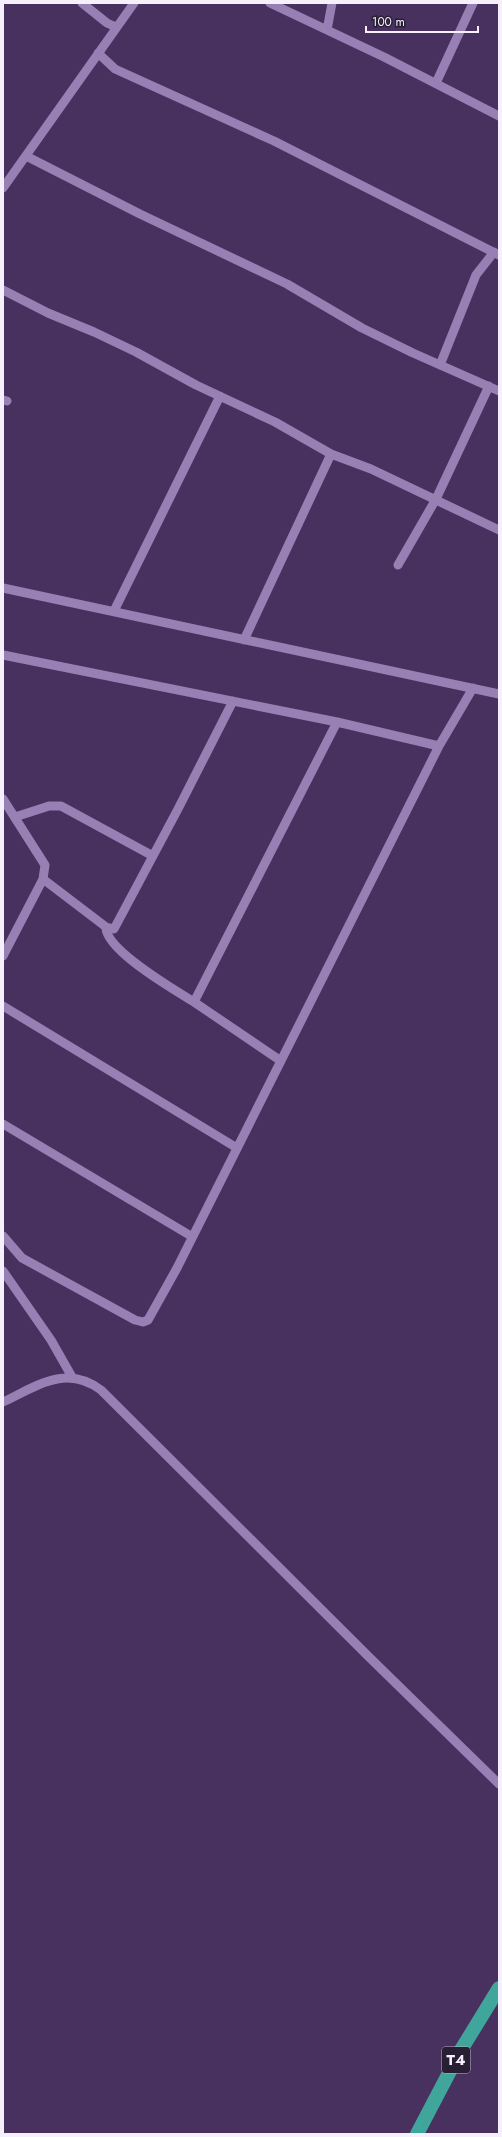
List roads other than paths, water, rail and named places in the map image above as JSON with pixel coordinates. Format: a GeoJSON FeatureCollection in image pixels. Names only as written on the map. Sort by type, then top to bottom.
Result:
{"type":"FeatureCollection","features":[{"type":"Feature","properties":{"kind":"highway","name":"T4"},"geometry":{"type":"LineString","coordinates":[[417,2134],[461,2050],[499,1988]]}},
{"type":"Feature","properties":{"kind":"street"},"geometry":{"type":"LineString","coordinates":[[82,3],[107,23],[116,27]]}},
{"type":"Feature","properties":{"kind":"street"},"geometry":{"type":"LineString","coordinates":[[3,188],[134,3]]}},
{"type":"Feature","properties":{"kind":"street"},"geometry":{"type":"LineString","coordinates":[[270,3],[436,83],[499,116]]}},
{"type":"Feature","properties":{"kind":"street"},"geometry":{"type":"LineString","coordinates":[[328,30],[332,3]]}},
{"type":"Feature","properties":{"kind":"street"},"geometry":{"type":"LineString","coordinates":[[436,83],[473,3]]}},
{"type":"Feature","properties":{"kind":"street"},"geometry":{"type":"LineString","coordinates":[[98,53],[115,69],[274,141],[496,253],[476,275],[440,365]]}},
{"type":"Feature","properties":{"kind":"street"},"geometry":{"type":"LineString","coordinates":[[26,156],[140,214],[287,284],[362,328],[499,391]]}},
{"type":"Feature","properties":{"kind":"street"},"geometry":{"type":"LineString","coordinates":[[3,290],[48,313],[115,342],[220,396],[275,422],[331,454],[371,469],[499,530]]}},
{"type":"Feature","properties":{"kind":"street"},"geometry":{"type":"LineString","coordinates":[[398,565],[436,499],[489,386]]}},
{"type":"Feature","properties":{"kind":"street"},"geometry":{"type":"LineString","coordinates":[[114,611],[220,396]]}},
{"type":"Feature","properties":{"kind":"street"},"geometry":{"type":"LineString","coordinates":[[244,640],[331,454]]}},
{"type":"Feature","properties":{"kind":"street"},"geometry":{"type":"LineString","coordinates":[[3,588],[499,694]]}},
{"type":"Feature","properties":{"kind":"street"},"geometry":{"type":"LineString","coordinates":[[3,655],[337,722],[439,746]]}},
{"type":"Feature","properties":{"kind":"street"},"geometry":{"type":"LineString","coordinates":[[3,1236],[22,1258],[143,1322],[148,1320],[177,1268],[439,746],[473,688]]}},
{"type":"Feature","properties":{"kind":"street"},"geometry":{"type":"LineString","coordinates":[[43,879],[106,928],[114,929],[233,701]]}},
{"type":"Feature","properties":{"kind":"street"},"geometry":{"type":"LineString","coordinates":[[194,1002],[337,722]]}},
{"type":"Feature","properties":{"kind":"street"},"geometry":{"type":"LineString","coordinates":[[3,798],[45,865],[43,879],[3,956]]}},
{"type":"Feature","properties":{"kind":"street"},"geometry":{"type":"LineString","coordinates":[[15,817],[49,806],[61,806],[153,856]]}},
{"type":"Feature","properties":{"kind":"street"},"geometry":{"type":"LineString","coordinates":[[106,928],[105,934],[110,942],[136,963],[281,1061]]}},
{"type":"Feature","properties":{"kind":"street"},"geometry":{"type":"LineString","coordinates":[[3,1006],[237,1148]]}},
{"type":"Feature","properties":{"kind":"street"},"geometry":{"type":"LineString","coordinates":[[3,1124],[192,1236]]}},
{"type":"Feature","properties":{"kind":"street"},"geometry":{"type":"LineString","coordinates":[[3,1271],[51,1340],[72,1377]]}},
{"type":"Feature","properties":{"kind":"street"},"geometry":{"type":"LineString","coordinates":[[3,1402],[60,1377],[72,1377],[90,1382],[101,1390],[369,1657],[499,1784]]}}]}
